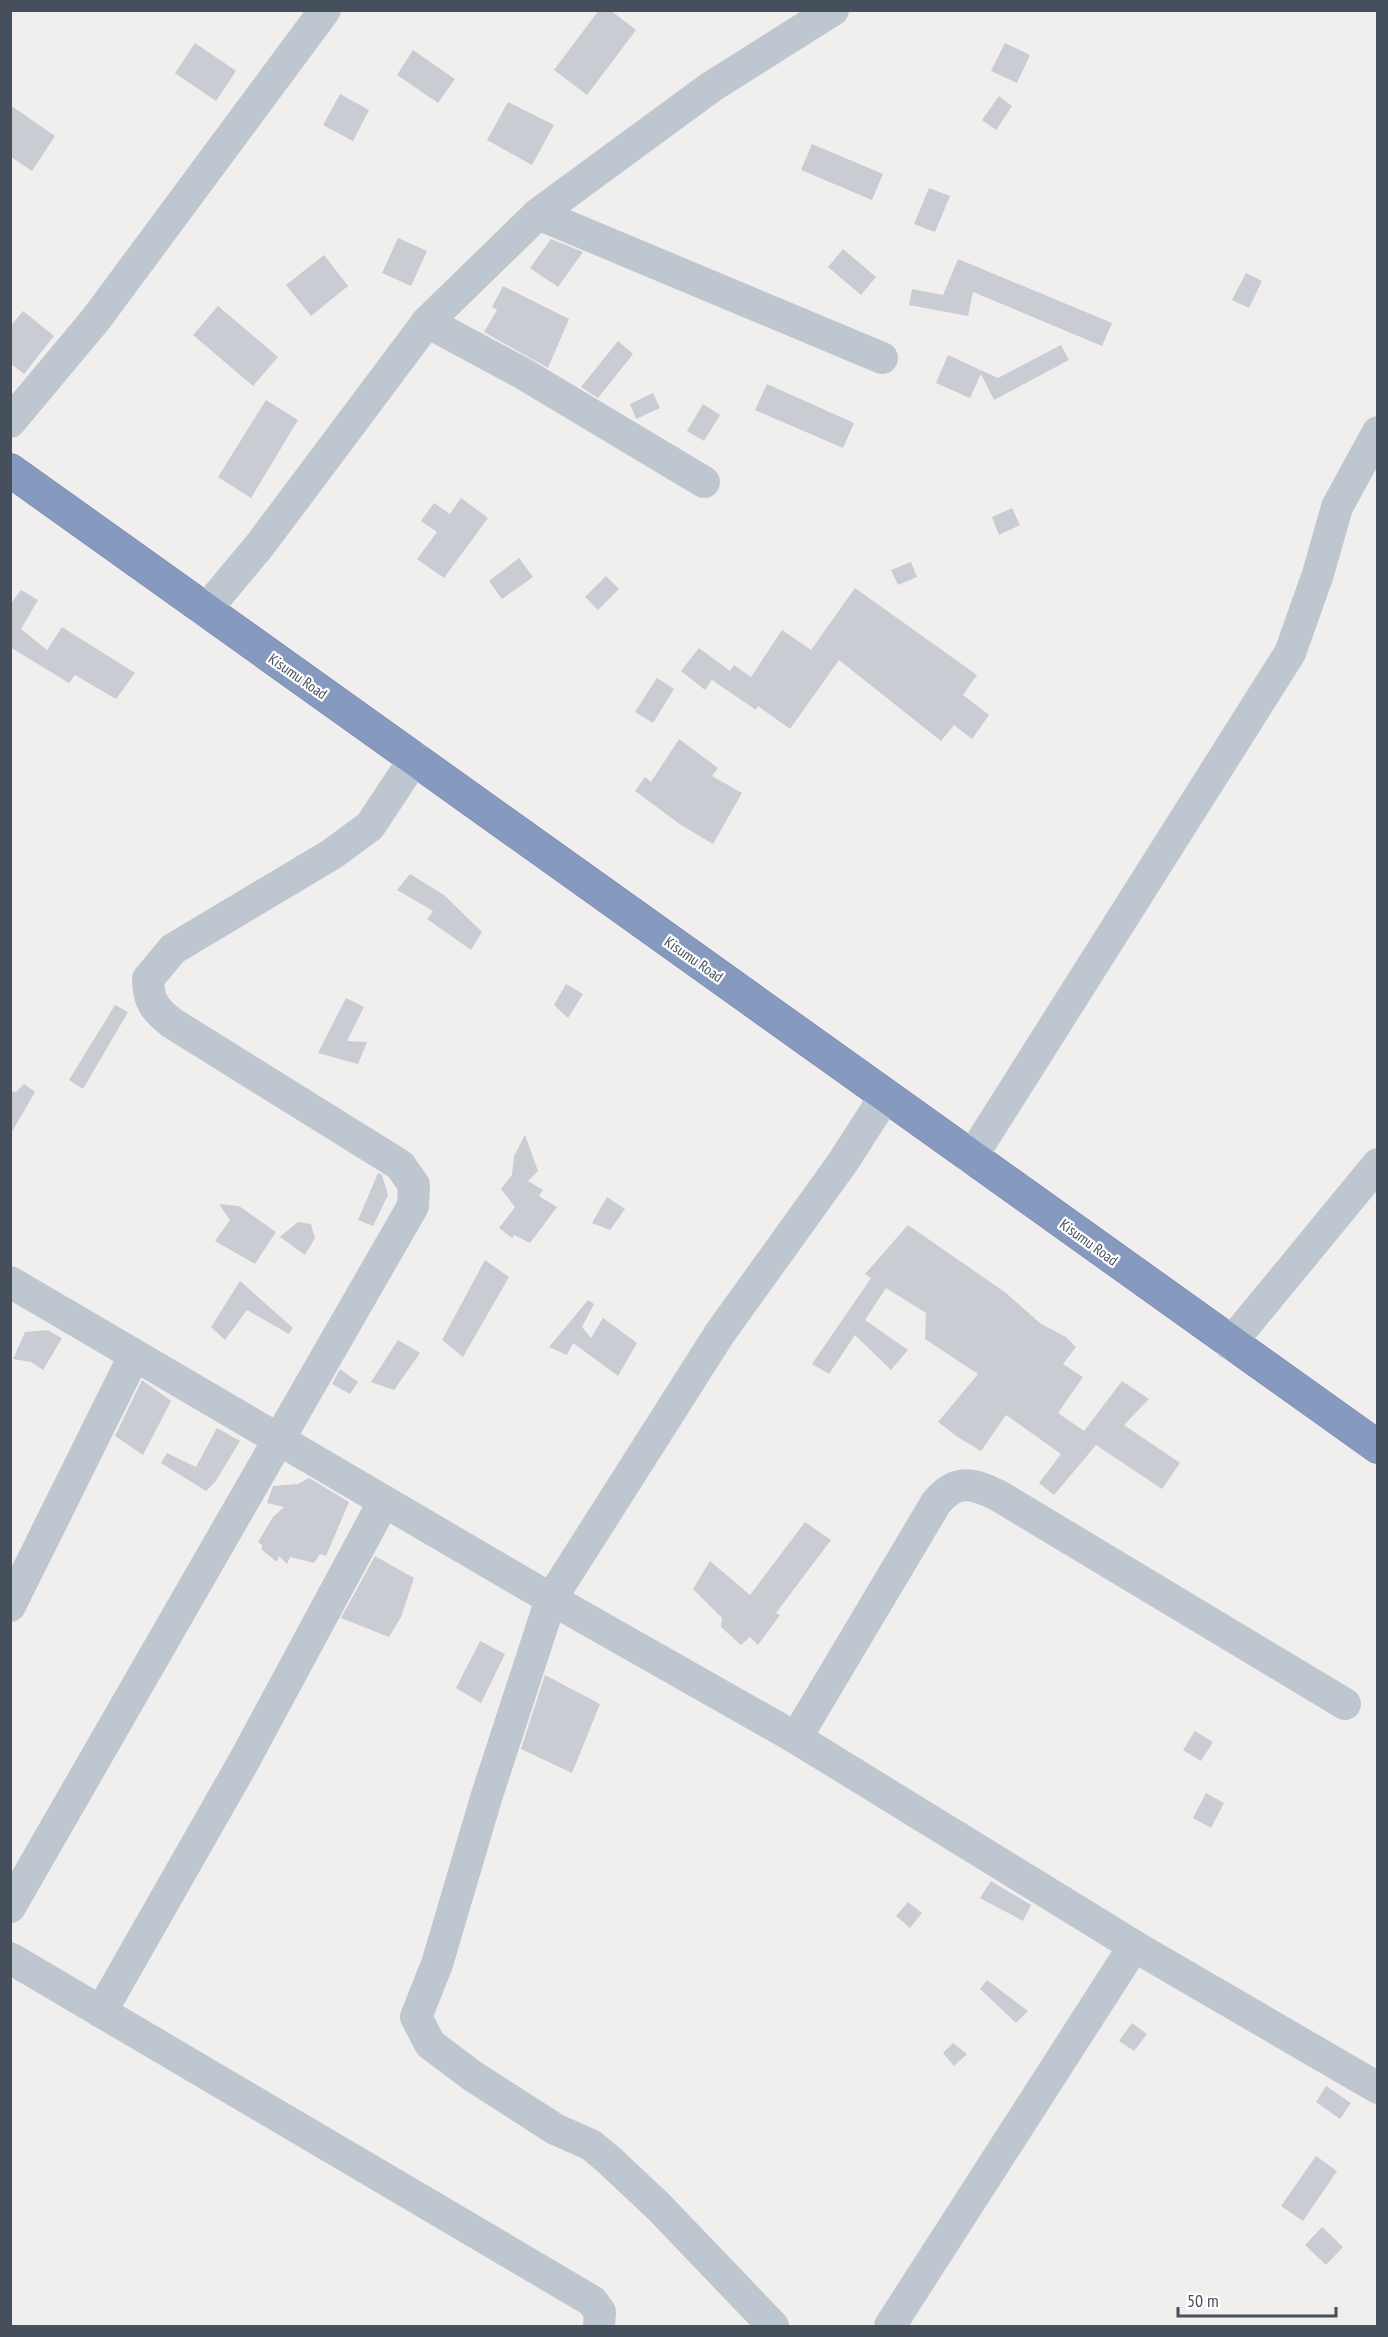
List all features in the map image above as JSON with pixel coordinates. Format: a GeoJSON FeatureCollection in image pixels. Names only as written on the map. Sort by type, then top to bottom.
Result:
{"type":"FeatureCollection","features":[{"type":"Feature","properties":{"kind":"highway","name":"Kisumu Road"},"geometry":{"type":"LineString","coordinates":[[10,470],[1377,1447]]}},
{"type":"Feature","properties":{"kind":"street"},"geometry":{"type":"LineString","coordinates":[[10,422],[96,319],[325,10]]}},
{"type":"Feature","properties":{"kind":"street"},"geometry":{"type":"LineString","coordinates":[[205,611],[260,545],[427,322],[538,214],[711,87],[832,10]]}},
{"type":"Feature","properties":{"kind":"street"},"geometry":{"type":"LineString","coordinates":[[538,214],[882,358]]}},
{"type":"Feature","properties":{"kind":"street"},"geometry":{"type":"LineString","coordinates":[[427,322],[522,373],[704,482]]}},
{"type":"Feature","properties":{"kind":"street"},"geometry":{"type":"LineString","coordinates":[[971,1158],[1290,653],[1318,574],[1337,507],[1377,432]]}},
{"type":"Feature","properties":{"kind":"street"},"geometry":{"type":"LineString","coordinates":[[10,1907],[277,1439],[398,1235],[412,1206],[414,1185],[400,1165],[164,1017],[156,1011],[148,995],[148,979],[173,950],[315,864],[370,826],[415,758]]}},
{"type":"Feature","properties":{"kind":"street"},"geometry":{"type":"LineString","coordinates":[[773,2326],[659,2207],[609,2160],[591,2145],[555,2129],[474,2077],[430,2044],[417,2016],[437,1964],[487,1795],[551,1599],[720,1333],[843,1162],[886,1095]]}},
{"type":"Feature","properties":{"kind":"street"},"geometry":{"type":"LineString","coordinates":[[1230,1344],[1377,1164]]}},
{"type":"Feature","properties":{"kind":"street"},"geometry":{"type":"LineString","coordinates":[[10,1282],[551,1599],[796,1738],[1134,1946],[1377,2088]]}},
{"type":"Feature","properties":{"kind":"street"},"geometry":{"type":"LineString","coordinates":[[10,1606],[134,1356]]}},
{"type":"Feature","properties":{"kind":"street"},"geometry":{"type":"LineString","coordinates":[[796,1738],[936,1503],[946,1490],[963,1485],[979,1486],[999,1496],[1346,1704]]}},
{"type":"Feature","properties":{"kind":"street"},"geometry":{"type":"LineString","coordinates":[[101,2012],[244,1761],[384,1501]]}},
{"type":"Feature","properties":{"kind":"street"},"geometry":{"type":"LineString","coordinates":[[890,2326],[1134,1946]]}},
{"type":"Feature","properties":{"kind":"street"},"geometry":{"type":"LineString","coordinates":[[10,1958],[592,2301],[600,2312],[599,2326]]}},
{"type":"Feature","properties":{"kind":"building"},"geometry":{"type":"Polygon","coordinates":[[[599,10],[610,10],[636,30],[587,95],[554,70],[599,10]]]}},
{"type":"Feature","properties":{"kind":"building"},"geometry":{"type":"Polygon","coordinates":[[[195,43],[236,71],[216,101],[175,73],[195,43]]]}},
{"type":"Feature","properties":{"kind":"building"},"geometry":{"type":"Polygon","coordinates":[[[1005,43],[1030,55],[1017,83],[991,71],[1005,43]]]}},
{"type":"Feature","properties":{"kind":"building"},"geometry":{"type":"Polygon","coordinates":[[[413,50],[455,79],[438,103],[397,75],[413,50]]]}},
{"type":"Feature","properties":{"kind":"building"},"geometry":{"type":"Polygon","coordinates":[[[340,94],[369,110],[353,141],[323,125],[340,94]]]}},
{"type":"Feature","properties":{"kind":"building"},"geometry":{"type":"Polygon","coordinates":[[[999,96],[1012,106],[996,130],[982,120],[999,96]]]}},
{"type":"Feature","properties":{"kind":"building"},"geometry":{"type":"Polygon","coordinates":[[[508,102],[554,125],[532,165],[487,140],[508,102]]]}},
{"type":"Feature","properties":{"kind":"building"},"geometry":{"type":"Polygon","coordinates":[[[10,105],[55,136],[32,171],[10,156],[10,105]]]}},
{"type":"Feature","properties":{"kind":"building"},"geometry":{"type":"Polygon","coordinates":[[[812,144],[883,174],[872,200],[801,170],[812,144]]]}},
{"type":"Feature","properties":{"kind":"building"},"geometry":{"type":"Polygon","coordinates":[[[929,188],[950,196],[935,232],[914,224],[929,188]]]}},
{"type":"Feature","properties":{"kind":"building"},"geometry":{"type":"Polygon","coordinates":[[[398,238],[427,251],[411,286],[382,273],[398,238]]]}},
{"type":"Feature","properties":{"kind":"building"},"geometry":{"type":"Polygon","coordinates":[[[551,239],[583,252],[558,287],[530,268],[551,239]]]}},
{"type":"Feature","properties":{"kind":"building"},"geometry":{"type":"Polygon","coordinates":[[[843,249],[876,277],[861,295],[828,267],[843,249]]]}},
{"type":"Feature","properties":{"kind":"building"},"geometry":{"type":"Polygon","coordinates":[[[324,255],[348,286],[311,316],[286,285],[324,255]]]}},
{"type":"Feature","properties":{"kind":"building"},"geometry":{"type":"Polygon","coordinates":[[[958,259],[1112,323],[1102,346],[973,292],[968,316],[909,305],[912,289],[943,295],[958,259]]]}},
{"type":"Feature","properties":{"kind":"building"},"geometry":{"type":"Polygon","coordinates":[[[1246,273],[1262,281],[1249,308],[1232,300],[1246,273]]]}},
{"type":"Feature","properties":{"kind":"building"},"geometry":{"type":"Polygon","coordinates":[[[503,286],[569,319],[548,368],[484,332],[497,310],[492,307],[503,286]]]}},
{"type":"Feature","properties":{"kind":"building"},"geometry":{"type":"Polygon","coordinates":[[[218,306],[278,357],[253,386],[193,335],[218,306]]]}},
{"type":"Feature","properties":{"kind":"building"},"geometry":{"type":"Polygon","coordinates":[[[23,311],[54,336],[24,374],[10,363],[10,327],[23,311]]]}},
{"type":"Feature","properties":{"kind":"building"},"geometry":{"type":"Polygon","coordinates":[[[618,341],[633,354],[598,398],[581,387],[618,341]]]}},
{"type":"Feature","properties":{"kind":"building"},"geometry":{"type":"Polygon","coordinates":[[[1061,345],[1069,360],[994,400],[981,374],[970,398],[936,383],[948,355],[998,378],[1061,345]]]}},
{"type":"Feature","properties":{"kind":"building"},"geometry":{"type":"Polygon","coordinates":[[[767,384],[854,423],[843,448],[755,410],[767,384]]]}},
{"type":"Feature","properties":{"kind":"building"},"geometry":{"type":"Polygon","coordinates":[[[653,393],[660,408],[636,419],[630,404],[653,393]]]}},
{"type":"Feature","properties":{"kind":"building"},"geometry":{"type":"Polygon","coordinates":[[[266,400],[298,420],[251,498],[218,477],[266,400]]]}},
{"type":"Feature","properties":{"kind":"building"},"geometry":{"type":"Polygon","coordinates":[[[703,404],[720,415],[704,441],[687,431],[703,404]]]}},
{"type":"Feature","properties":{"kind":"building"},"geometry":{"type":"Polygon","coordinates":[[[461,498],[488,518],[444,578],[417,559],[437,532],[421,521],[434,503],[450,514],[461,498]]]}},
{"type":"Feature","properties":{"kind":"building"},"geometry":{"type":"Polygon","coordinates":[[[1012,508],[1020,525],[999,535],[992,517],[1012,508]]]}},
{"type":"Feature","properties":{"kind":"building"},"geometry":{"type":"Polygon","coordinates":[[[519,558],[533,577],[502,599],[489,581],[519,558]]]}},
{"type":"Feature","properties":{"kind":"building"},"geometry":{"type":"Polygon","coordinates":[[[911,562],[917,577],[898,585],[891,570],[911,562]]]}},
{"type":"Feature","properties":{"kind":"building"},"geometry":{"type":"Polygon","coordinates":[[[606,576],[619,589],[598,610],[585,597],[606,576]]]}},
{"type":"Feature","properties":{"kind":"building"},"geometry":{"type":"Polygon","coordinates":[[[855,588],[977,675],[963,695],[989,715],[972,739],[954,725],[941,741],[839,660],[790,729],[758,706],[756,710],[712,680],[705,690],[681,671],[699,648],[730,671],[734,665],[751,677],[782,630],[811,650],[855,588]]]}},
{"type":"Feature","properties":{"kind":"building"},"geometry":{"type":"Polygon","coordinates":[[[21,590],[38,600],[21,629],[47,650],[62,627],[135,673],[116,699],[75,675],[69,683],[10,647],[10,605],[21,590]]]}},
{"type":"Feature","properties":{"kind":"building"},"geometry":{"type":"Polygon","coordinates":[[[657,678],[674,689],[653,723],[635,712],[657,678]]]}},
{"type":"Feature","properties":{"kind":"building"},"geometry":{"type":"Polygon","coordinates":[[[679,739],[718,768],[712,776],[742,793],[713,844],[681,825],[635,791],[645,777],[651,782],[679,739]]]}},
{"type":"Feature","properties":{"kind":"building"},"geometry":{"type":"Polygon","coordinates":[[[410,874],[444,895],[482,932],[471,950],[427,919],[433,911],[397,890],[410,874]]]}},
{"type":"Feature","properties":{"kind":"building"},"geometry":{"type":"Polygon","coordinates":[[[566,984],[583,994],[568,1018],[554,1005],[566,984]]]}},
{"type":"Feature","properties":{"kind":"building"},"geometry":{"type":"Polygon","coordinates":[[[346,998],[364,1007],[347,1041],[367,1042],[358,1064],[318,1053],[346,998]]]}},
{"type":"Feature","properties":{"kind":"building"},"geometry":{"type":"Polygon","coordinates":[[[115,1005],[128,1012],[83,1089],[69,1080],[115,1005]]]}},
{"type":"Feature","properties":{"kind":"building"},"geometry":{"type":"Polygon","coordinates":[[[24,1084],[35,1092],[10,1135],[10,1091],[16,1092],[24,1084]]]}},
{"type":"Feature","properties":{"kind":"building"},"geometry":{"type":"Polygon","coordinates":[[[525,1135],[538,1171],[528,1181],[543,1190],[539,1196],[557,1207],[530,1243],[514,1235],[512,1238],[499,1228],[515,1207],[501,1189],[512,1175],[514,1156],[525,1135]]]}},
{"type":"Feature","properties":{"kind":"building"},"geometry":{"type":"Polygon","coordinates":[[[378,1173],[382,1175],[388,1195],[373,1226],[358,1220],[378,1173]]]}},
{"type":"Feature","properties":{"kind":"building"},"geometry":{"type":"Polygon","coordinates":[[[607,1197],[625,1209],[610,1230],[592,1223],[607,1197]]]}},
{"type":"Feature","properties":{"kind":"building"},"geometry":{"type":"Polygon","coordinates":[[[219,1204],[239,1206],[276,1232],[255,1264],[215,1241],[230,1220],[219,1204]]]}},
{"type":"Feature","properties":{"kind":"building"},"geometry":{"type":"Polygon","coordinates":[[[298,1222],[311,1224],[315,1238],[305,1255],[280,1237],[298,1222]]]}},
{"type":"Feature","properties":{"kind":"building"},"geometry":{"type":"Polygon","coordinates":[[[908,1225],[1006,1293],[1041,1324],[1066,1337],[1076,1347],[1063,1364],[1083,1377],[1058,1413],[1084,1431],[1122,1381],[1149,1399],[1124,1425],[1180,1463],[1162,1489],[1096,1445],[1054,1495],[1039,1483],[1061,1454],[1006,1415],[981,1451],[959,1438],[938,1422],[978,1374],[925,1339],[926,1313],[886,1288],[865,1320],[908,1350],[891,1370],[855,1335],[829,1374],[812,1364],[871,1278],[865,1274],[908,1225]]]}},
{"type":"Feature","properties":{"kind":"building"},"geometry":{"type":"Polygon","coordinates":[[[485,1260],[509,1277],[463,1357],[442,1340],[485,1260]]]}},
{"type":"Feature","properties":{"kind":"building"},"geometry":{"type":"Polygon","coordinates":[[[240,1281],[293,1328],[289,1334],[247,1310],[225,1340],[211,1327],[240,1281]]]}},
{"type":"Feature","properties":{"kind":"building"},"geometry":{"type":"Polygon","coordinates":[[[588,1300],[594,1304],[582,1327],[591,1338],[603,1318],[637,1343],[618,1376],[573,1343],[567,1355],[549,1347],[588,1300]]]}},
{"type":"Feature","properties":{"kind":"building"},"geometry":{"type":"Polygon","coordinates":[[[47,1330],[62,1338],[43,1370],[31,1362],[13,1359],[25,1332],[47,1330]]]}},
{"type":"Feature","properties":{"kind":"building"},"geometry":{"type":"Polygon","coordinates":[[[398,1340],[420,1353],[394,1390],[371,1382],[398,1340]]]}},
{"type":"Feature","properties":{"kind":"building"},"geometry":{"type":"Polygon","coordinates":[[[340,1369],[358,1382],[350,1394],[332,1384],[340,1369]]]}},
{"type":"Feature","properties":{"kind":"building"},"geometry":{"type":"Polygon","coordinates":[[[142,1380],[171,1401],[143,1455],[115,1436],[142,1380]]]}},
{"type":"Feature","properties":{"kind":"building"},"geometry":{"type":"Polygon","coordinates":[[[217,1428],[240,1441],[215,1482],[206,1491],[161,1463],[167,1453],[196,1467],[217,1428]]]}},
{"type":"Feature","properties":{"kind":"building"},"geometry":{"type":"Polygon","coordinates":[[[309,1478],[349,1502],[326,1556],[320,1554],[314,1563],[290,1557],[287,1564],[279,1556],[277,1562],[262,1550],[262,1545],[258,1542],[273,1517],[284,1507],[267,1503],[273,1486],[298,1484],[309,1478]]]}},
{"type":"Feature","properties":{"kind":"building"},"geometry":{"type":"Polygon","coordinates":[[[805,1522],[831,1540],[776,1613],[780,1615],[758,1645],[750,1637],[741,1645],[721,1627],[722,1618],[693,1589],[710,1561],[750,1595],[805,1522]]]}},
{"type":"Feature","properties":{"kind":"building"},"geometry":{"type":"Polygon","coordinates":[[[375,1556],[414,1578],[401,1617],[389,1637],[341,1618],[375,1556]]]}},
{"type":"Feature","properties":{"kind":"building"},"geometry":{"type":"Polygon","coordinates":[[[480,1641],[505,1654],[481,1703],[456,1688],[480,1641]]]}},
{"type":"Feature","properties":{"kind":"building"},"geometry":{"type":"Polygon","coordinates":[[[545,1675],[600,1704],[572,1773],[521,1749],[545,1675]]]}},
{"type":"Feature","properties":{"kind":"building"},"geometry":{"type":"Polygon","coordinates":[[[1195,1731],[1213,1742],[1201,1761],[1183,1750],[1195,1731]]]}},
{"type":"Feature","properties":{"kind":"building"},"geometry":{"type":"Polygon","coordinates":[[[1206,1793],[1224,1803],[1211,1828],[1193,1818],[1206,1793]]]}},
{"type":"Feature","properties":{"kind":"building"},"geometry":{"type":"Polygon","coordinates":[[[991,1881],[1031,1905],[1023,1921],[980,1898],[991,1881]]]}},
{"type":"Feature","properties":{"kind":"building"},"geometry":{"type":"Polygon","coordinates":[[[908,1902],[922,1913],[910,1928],[896,1916],[908,1902]]]}},
{"type":"Feature","properties":{"kind":"building"},"geometry":{"type":"Polygon","coordinates":[[[987,1980],[1028,2011],[1016,2023],[980,1989],[987,1980]]]}},
{"type":"Feature","properties":{"kind":"building"},"geometry":{"type":"Polygon","coordinates":[[[1132,2023],[1147,2034],[1134,2051],[1119,2041],[1132,2023]]]}},
{"type":"Feature","properties":{"kind":"building"},"geometry":{"type":"Polygon","coordinates":[[[953,2043],[967,2054],[954,2066],[943,2053],[953,2043]]]}},
{"type":"Feature","properties":{"kind":"building"},"geometry":{"type":"Polygon","coordinates":[[[1326,2086],[1351,2103],[1340,2119],[1316,2102],[1326,2086]]]}},
{"type":"Feature","properties":{"kind":"building"},"geometry":{"type":"Polygon","coordinates":[[[1316,2156],[1337,2171],[1303,2221],[1281,2206],[1316,2156]]]}},
{"type":"Feature","properties":{"kind":"building"},"geometry":{"type":"Polygon","coordinates":[[[1322,2227],[1343,2247],[1326,2265],[1305,2245],[1322,2227]]]}}]}
